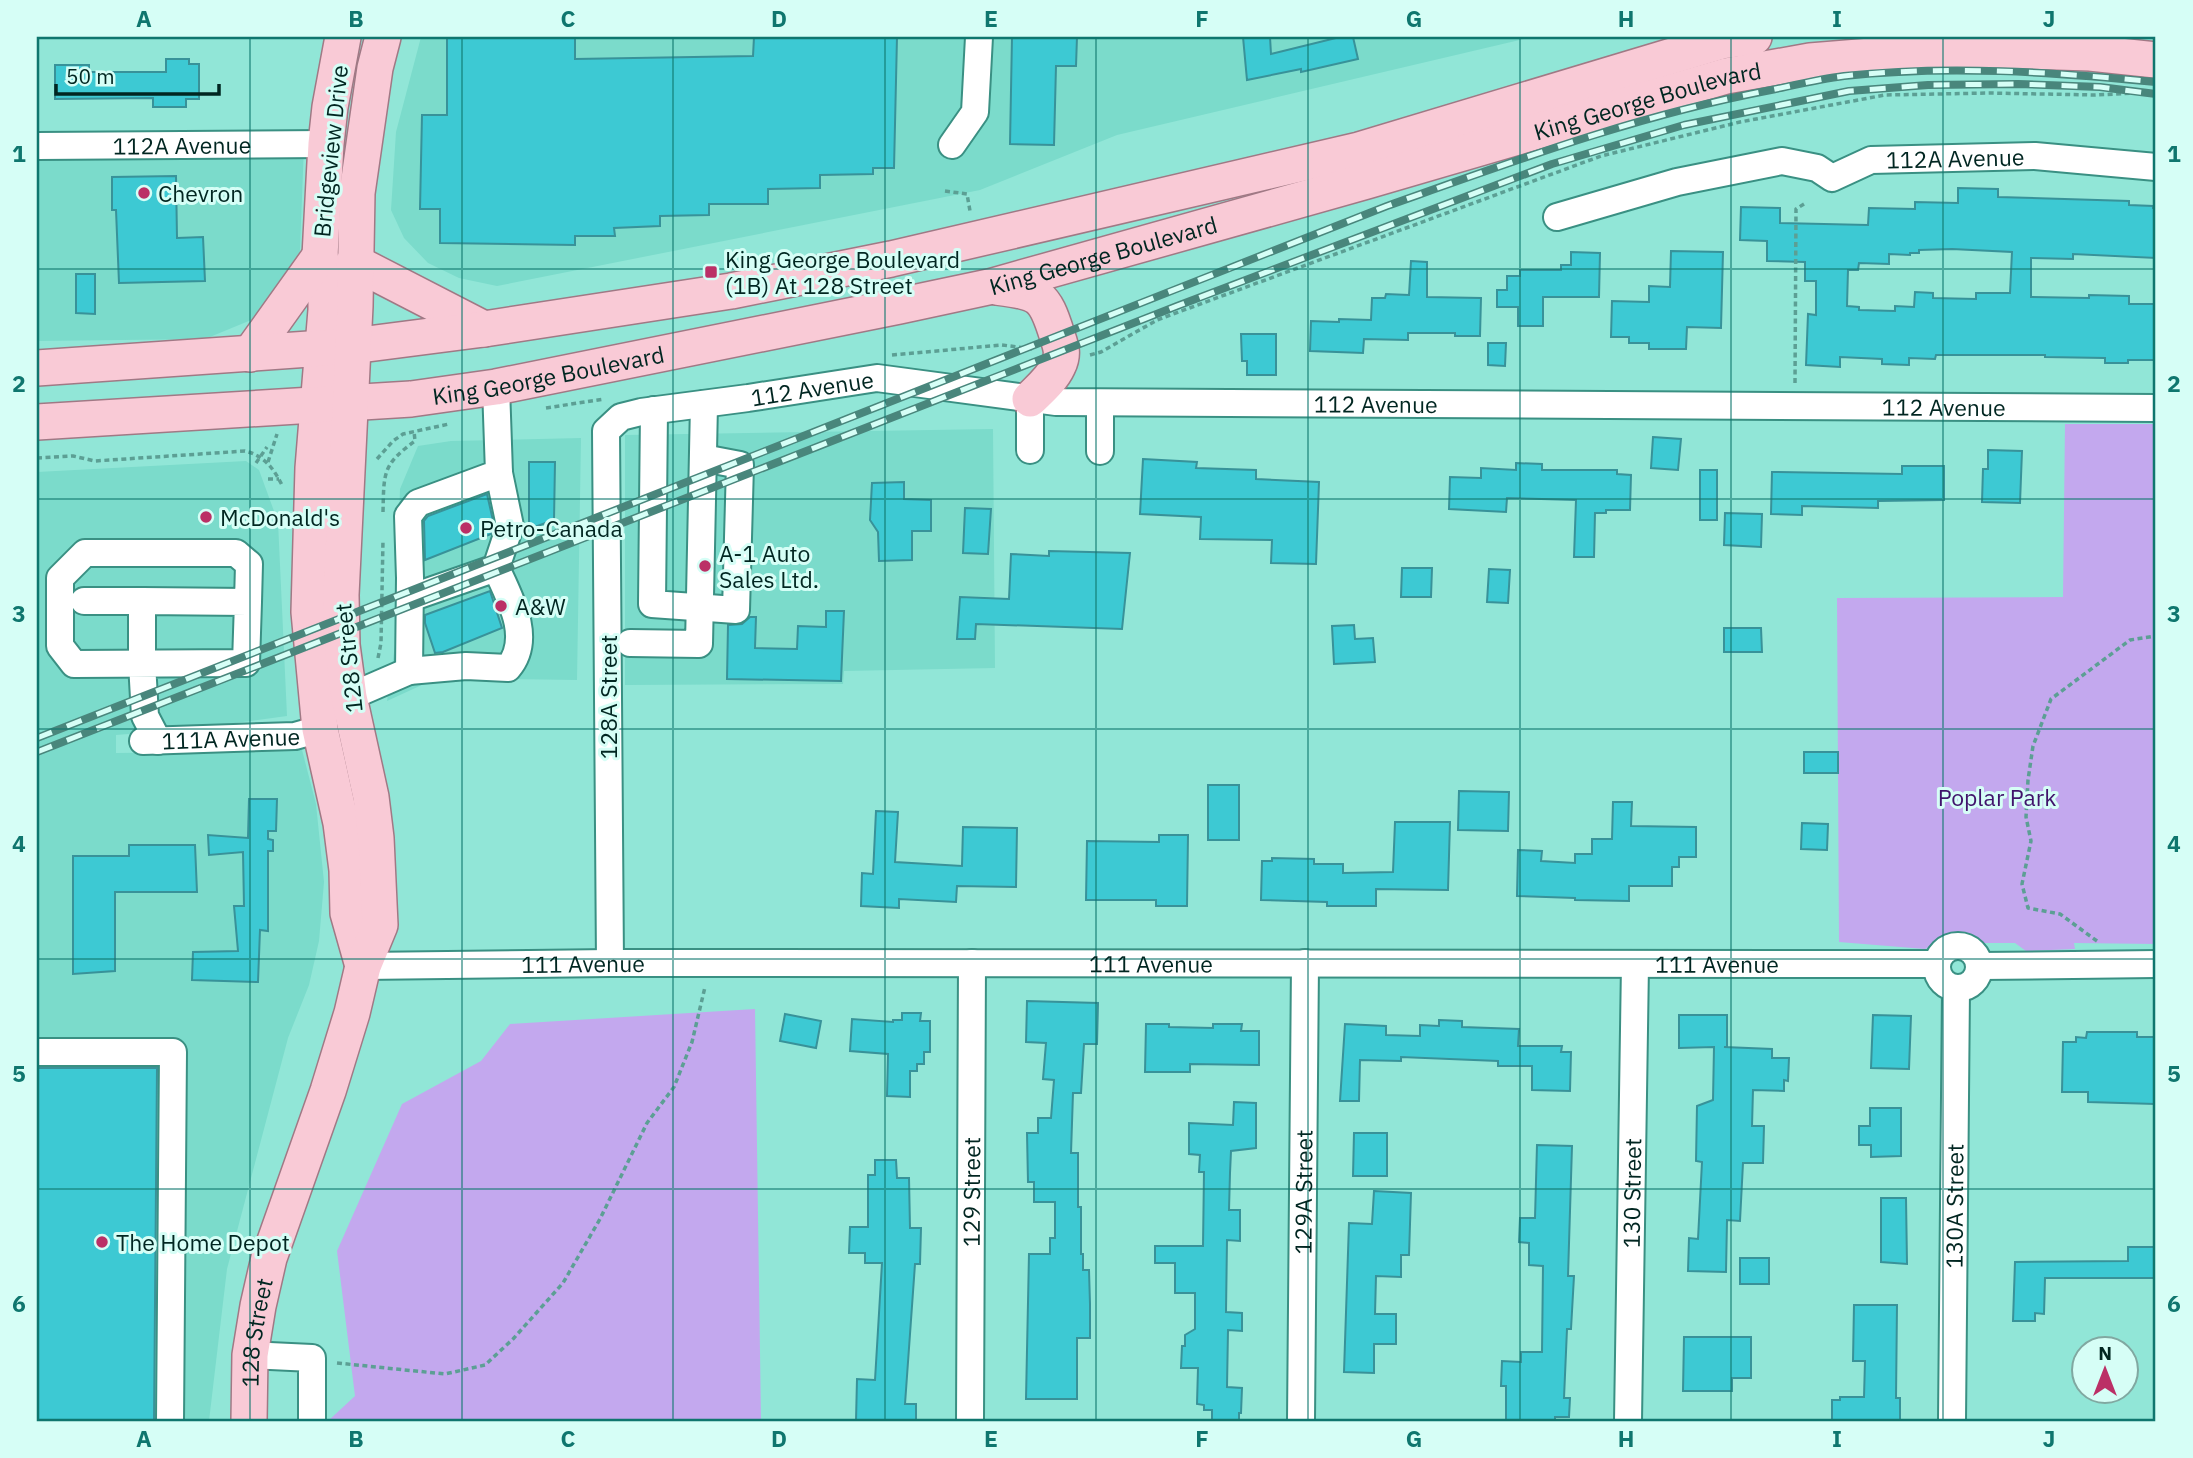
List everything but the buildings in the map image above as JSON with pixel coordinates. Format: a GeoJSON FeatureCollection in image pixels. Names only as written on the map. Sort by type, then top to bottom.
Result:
{"type":"FeatureCollection","features":[{"type":"Feature","properties":{"kind":"main road","name":"Bridgeview Drive"},"geometry":{"type":"LineString","coordinates":[[339,347],[320,256],[326,145],[343,37]]}},
{"type":"Feature","properties":{"kind":"main road","name":"Bridgeview Drive"},"geometry":{"type":"LineString","coordinates":[[339,347],[354,262],[362,148],[383,37]]}},
{"type":"Feature","properties":{"kind":"main road","name":"King George Boulevard"},"geometry":{"type":"LineString","coordinates":[[37,368],[339,347],[484,329],[731,291],[891,259],[1359,150],[1722,41],[1754,37]]}},
{"type":"Feature","properties":{"kind":"main road","name":"King George Boulevard"},"geometry":{"type":"LineString","coordinates":[[37,422],[334,405],[411,399],[496,387],[993,286],[1354,185],[1726,76],[1810,61],[1992,50],[2090,53],[2156,60]]}},
{"type":"Feature","properties":{"kind":"main road"},"geometry":{"type":"LineString","coordinates":[[250,354],[320,256]]}},
{"type":"Feature","properties":{"kind":"main road"},"geometry":{"type":"LineString","coordinates":[[354,262],[484,329]]}},
{"type":"Feature","properties":{"kind":"main road"},"geometry":{"type":"LineString","coordinates":[[993,286],[1037,295],[1049,307],[1063,353],[1057,368],[1030,399]]}},
{"type":"Feature","properties":{"kind":"main road","name":"128 Street"},"geometry":{"type":"LineString","coordinates":[[249,1421],[250,1355],[258,1306],[272,1249],[328,1091],[352,1013],[363,965],[380,925],[376,838],[371,797],[349,697],[342,645],[334,405],[339,347]]}},
{"type":"Feature","properties":{"kind":"main road","name":"128 Street"},"geometry":{"type":"LineString","coordinates":[[334,405],[313,468],[309,612],[320,729],[341,823],[347,870],[348,913],[363,965]]}},
{"type":"Feature","properties":{"kind":"street"},"geometry":{"type":"LineString","coordinates":[[952,145],[975,112],[979,37]]}},
{"type":"Feature","properties":{"kind":"street","name":"112A Avenue"},"geometry":{"type":"LineString","coordinates":[[37,146],[326,145]]}},
{"type":"Feature","properties":{"kind":"street","name":"112A Avenue"},"geometry":{"type":"LineString","coordinates":[[1557,217],[1677,182],[1782,161],[1817,168],[1832,177],[1871,160],[2035,156],[2156,167]]}},
{"type":"Feature","properties":{"kind":"street","name":"112 Avenue"},"geometry":{"type":"LineString","coordinates":[[606,431],[621,417],[654,410],[877,378],[1056,402],[2156,408]]}},
{"type":"Feature","properties":{"kind":"street"},"geometry":{"type":"LineString","coordinates":[[349,697],[410,671],[467,666],[508,668],[516,658],[519,635],[516,610],[496,568],[510,526],[499,473],[496,387]]}},
{"type":"Feature","properties":{"kind":"street"},"geometry":{"type":"LineString","coordinates":[[1030,399],[1030,450]]}},
{"type":"Feature","properties":{"kind":"street"},"geometry":{"type":"LineString","coordinates":[[1100,403],[1100,451]]}},
{"type":"Feature","properties":{"kind":"street"},"geometry":{"type":"LineString","coordinates":[[630,643],[699,645],[705,404]]}},
{"type":"Feature","properties":{"kind":"street"},"geometry":{"type":"LineString","coordinates":[[654,410],[652,604],[736,610],[740,465],[703,458]]}},
{"type":"Feature","properties":{"kind":"street","name":"128A Street"},"geometry":{"type":"LineString","coordinates":[[606,431],[610,963]]}},
{"type":"Feature","properties":{"kind":"street"},"geometry":{"type":"LineString","coordinates":[[410,671],[408,516],[418,503],[499,473]]}},
{"type":"Feature","properties":{"kind":"street"},"geometry":{"type":"LineString","coordinates":[[85,553],[236,553],[249,564],[248,602],[246,663],[74,664],[60,646],[60,578],[85,553]]}},
{"type":"Feature","properties":{"kind":"street"},"geometry":{"type":"LineString","coordinates":[[410,598],[496,568]]}},
{"type":"Feature","properties":{"kind":"street"},"geometry":{"type":"LineString","coordinates":[[84,601],[248,602]]}},
{"type":"Feature","properties":{"kind":"street"},"geometry":{"type":"LineString","coordinates":[[142,601],[142,663]]}},
{"type":"Feature","properties":{"kind":"street","name":"111A Avenue"},"geometry":{"type":"LineString","coordinates":[[142,663],[149,741],[295,736],[320,729]]}},
{"type":"Feature","properties":{"kind":"street"},"geometry":{"type":"LineString","coordinates":[[1956,946],[1975,953],[1980,966],[1979,974],[1971,985],[1956,989],[1939,978],[1937,964],[1943,952],[1956,946]]}},
{"type":"Feature","properties":{"kind":"street","name":"129 Street"},"geometry":{"type":"LineString","coordinates":[[970,1421],[972,963]]}},
{"type":"Feature","properties":{"kind":"street","name":"129A Street"},"geometry":{"type":"LineString","coordinates":[[1301,1421],[1305,963]]}},
{"type":"Feature","properties":{"kind":"street","name":"130 Street"},"geometry":{"type":"LineString","coordinates":[[1628,1421],[1635,964]]}},
{"type":"Feature","properties":{"kind":"street","name":"111 Avenue"},"geometry":{"type":"LineString","coordinates":[[363,965],[1937,964]]}},
{"type":"Feature","properties":{"kind":"street"},"geometry":{"type":"LineString","coordinates":[[1980,966],[2156,964]]}},
{"type":"Feature","properties":{"kind":"street","name":"130A Street"},"geometry":{"type":"LineString","coordinates":[[1952,1421],[1956,989]]}},
{"type":"Feature","properties":{"kind":"street"},"geometry":{"type":"LineString","coordinates":[[37,1052],[173,1052],[170,1421]]}},
{"type":"Feature","properties":{"kind":"street"},"geometry":{"type":"LineString","coordinates":[[250,1355],[312,1358],[312,1421]]}},
{"type":"Feature","properties":{"kind":"path"},"geometry":{"type":"LineString","coordinates":[[945,191],[967,194],[971,216]]}},
{"type":"Feature","properties":{"kind":"path"},"geometry":{"type":"LineString","coordinates":[[1796,386],[1796,209],[1804,204]]}},
{"type":"Feature","properties":{"kind":"path"},"geometry":{"type":"LineString","coordinates":[[376,459],[402,434],[453,424]]}},
{"type":"Feature","properties":{"kind":"path"},"geometry":{"type":"LineString","coordinates":[[384,477],[395,455],[415,441],[414,432]]}},
{"type":"Feature","properties":{"kind":"path"},"geometry":{"type":"LineString","coordinates":[[256,463],[267,447]]}},
{"type":"Feature","properties":{"kind":"path"},"geometry":{"type":"LineString","coordinates":[[37,458],[73,456],[95,461],[234,450],[254,453],[268,462],[276,472]]}},
{"type":"Feature","properties":{"kind":"path"},"geometry":{"type":"LineString","coordinates":[[268,462],[274,450]]}},
{"type":"Feature","properties":{"kind":"path"},"geometry":{"type":"LineString","coordinates":[[268,479],[279,479]]}},
{"type":"Feature","properties":{"kind":"path"},"geometry":{"type":"LineString","coordinates":[[2100,944],[2060,914],[2028,908],[2022,884],[2031,841],[2026,817],[2033,746],[2051,699],[2130,640],[2156,636]]}},
{"type":"Feature","properties":{"kind":"path"},"geometry":{"type":"LineString","coordinates":[[312,1358],[349,1365],[445,1374],[485,1365],[513,1339],[564,1283],[600,1219],[647,1123],[674,1087],[692,1042],[705,994],[705,964]]}},
{"type":"Feature","properties":{"kind":"shaded area"},"geometry":{"type":"Polygon","coordinates":[[[421,37],[1532,37],[1117,135],[980,190],[497,286],[459,278],[428,263],[404,238],[391,210],[396,132],[421,37]]]}},
{"type":"Feature","properties":{"kind":"shaded area"},"geometry":{"type":"Polygon","coordinates":[[[37,145],[304,146],[299,274],[261,316],[205,339],[37,341],[37,145]]]}},
{"type":"Feature","properties":{"kind":"shaded area"},"geometry":{"type":"Polygon","coordinates":[[[993,429],[995,668],[844,671],[843,684],[625,685],[625,435],[993,429]]]}},
{"type":"Feature","properties":{"kind":"shaded area"},"geometry":{"type":"Polygon","coordinates":[[[581,438],[577,680],[437,678],[387,701],[395,645],[400,489],[418,446],[451,441],[581,438]]]}},
{"type":"Feature","properties":{"kind":"shaded area"},"geometry":{"type":"Polygon","coordinates":[[[246,461],[259,470],[278,522],[287,716],[190,729],[116,735],[116,753],[203,752],[301,746],[316,804],[324,882],[319,941],[309,985],[288,1038],[227,1269],[209,1421],[37,1421],[37,472],[246,461]]]}},
{"type":"Feature","properties":{"kind":"green space","name":"Poplar Park"},"geometry":{"type":"Polygon","coordinates":[[[2065,424],[2156,424],[2156,944],[2074,943],[2075,949],[2026,951],[2015,943],[1936,943],[1925,949],[1839,942],[1837,598],[2063,597],[2065,424]]]}},
{"type":"Feature","properties":{"kind":"green space"},"geometry":{"type":"Polygon","coordinates":[[[755,1009],[761,1421],[328,1421],[355,1396],[337,1251],[402,1104],[481,1061],[510,1024],[755,1009]]]}},
{"type":"Feature","properties":{"kind":"railway"},"geometry":{"type":"LineString","coordinates":[[37,738],[1387,206],[1577,140],[1722,100],[1844,76],[1961,70],[2078,75],[2156,82]]}},
{"type":"Feature","properties":{"kind":"railway"},"geometry":{"type":"LineString","coordinates":[[37,752],[1177,306],[1552,164],[1684,125],[1849,91],[1928,85],[2018,84],[2100,87],[2156,94]]}},
{"type":"Feature","properties":{"kind":"place","name":"Chevron"},"geometry":{"type":"Point","coordinates":[144,193]}},
{"type":"Feature","properties":{"kind":"place","name":"King George Boulevard (1B) At 128 Street"},"geometry":{"type":"Point","coordinates":[711,272]}},
{"type":"Feature","properties":{"kind":"place","name":"McDonald's"},"geometry":{"type":"Point","coordinates":[206,517]}},
{"type":"Feature","properties":{"kind":"place","name":"Petro-Canada"},"geometry":{"type":"Point","coordinates":[466,528]}},
{"type":"Feature","properties":{"kind":"place","name":"A-1 Auto Sales Ltd."},"geometry":{"type":"Point","coordinates":[705,566]}},
{"type":"Feature","properties":{"kind":"place","name":"A&W"},"geometry":{"type":"Point","coordinates":[501,606]}},
{"type":"Feature","properties":{"kind":"place","name":"The Home Depot"},"geometry":{"type":"Point","coordinates":[102,1242]}}]}
